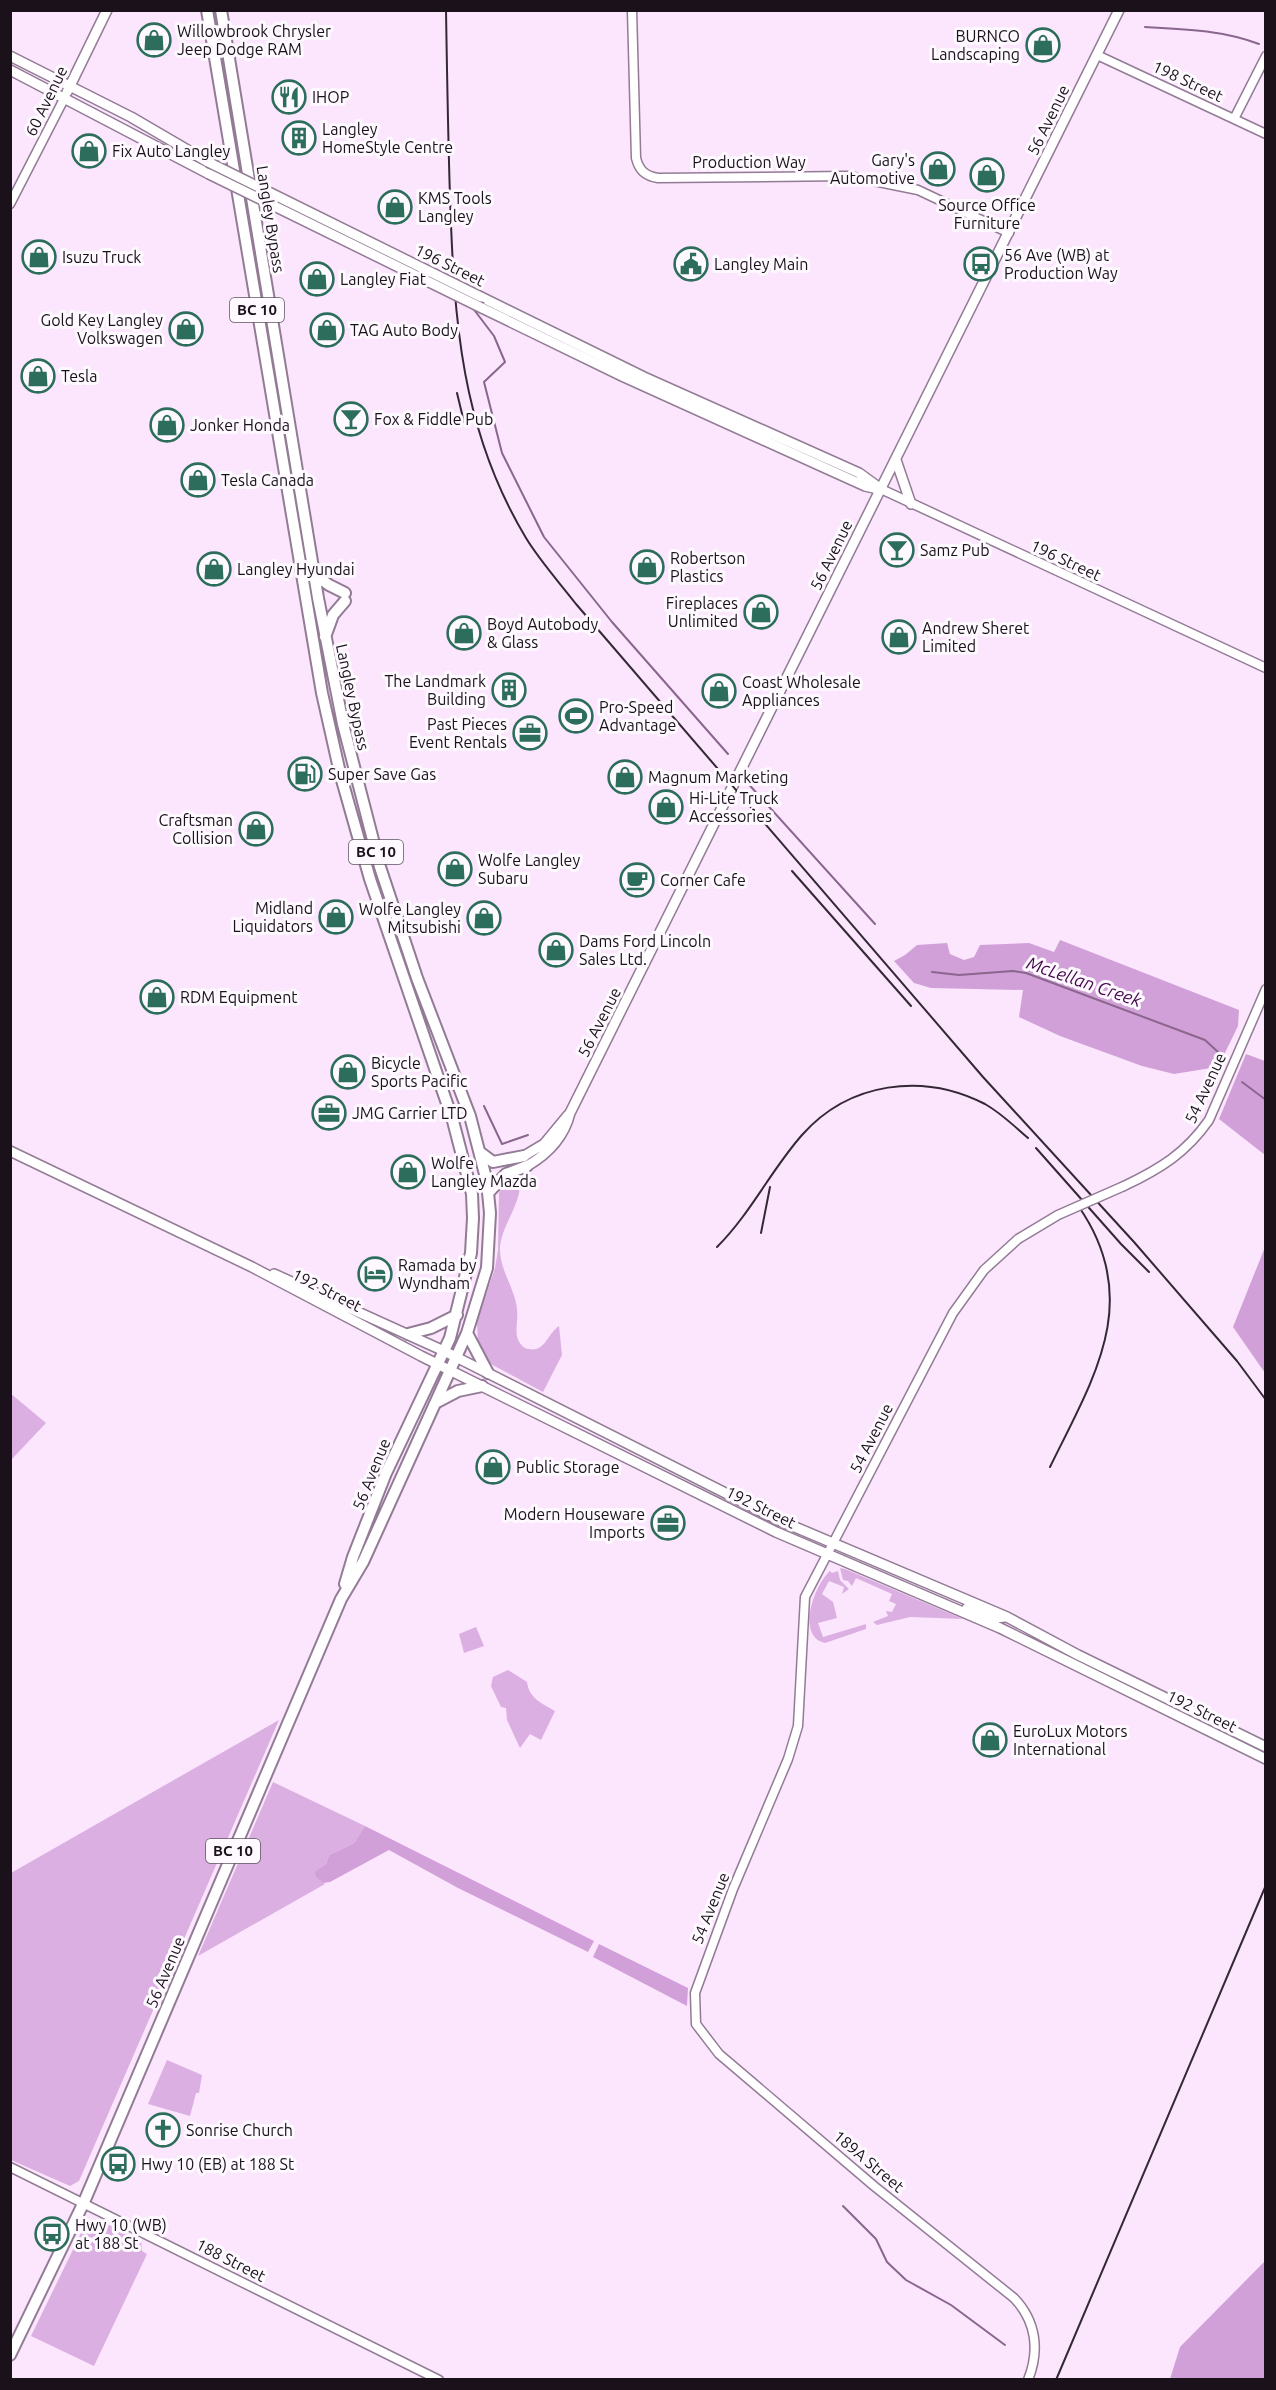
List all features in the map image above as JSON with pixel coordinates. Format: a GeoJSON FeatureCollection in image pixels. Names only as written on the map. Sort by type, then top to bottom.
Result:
{"type":"FeatureCollection","features":[{"type":"Feature","properties":{"kind":"highway","name":"Langley Bypass"},"geometry":{"type":"LineString","coordinates":[[207,10],[312,639],[327,714],[370,879],[444,1088],[472,1194],[471,1254],[457,1315],[437,1364]]}},
{"type":"Feature","properties":{"kind":"highway","name":"Langley Bypass"},"geometry":{"type":"LineString","coordinates":[[221,10],[325,638],[352,762],[380,867],[480,1152],[488,1193],[490,1235],[487,1268],[468,1333],[451,1371]]}},
{"type":"Feature","properties":{"kind":"highway"},"geometry":{"type":"LineString","coordinates":[[314,574],[345,597],[333,615],[325,638]]}},
{"type":"Feature","properties":{"kind":"highway"},"geometry":{"type":"LineString","coordinates":[[480,1152],[493,1162],[526,1161]]}},
{"type":"Feature","properties":{"kind":"highway"},"geometry":{"type":"LineString","coordinates":[[488,1193],[506,1174],[526,1161]]}},
{"type":"Feature","properties":{"kind":"highway"},"geometry":{"type":"LineString","coordinates":[[408,1334],[431,1328],[457,1315]]}},
{"type":"Feature","properties":{"kind":"highway"},"geometry":{"type":"LineString","coordinates":[[468,1333],[488,1372]]}},
{"type":"Feature","properties":{"kind":"highway","name":"56 Avenue"},"geometry":{"type":"LineString","coordinates":[[10,2355],[84,2202],[341,1599],[353,1557],[386,1473],[437,1364]]}},
{"type":"Feature","properties":{"kind":"highway","name":"56 Avenue"},"geometry":{"type":"LineString","coordinates":[[341,1599],[363,1562],[451,1371]]}},
{"type":"Feature","properties":{"kind":"highway"},"geometry":{"type":"LineString","coordinates":[[437,1402],[458,1392],[482,1386]]}},
{"type":"Feature","properties":{"kind":"main road","name":"60 Avenue"},"geometry":{"type":"LineString","coordinates":[[65,97],[107,10]]}},
{"type":"Feature","properties":{"kind":"main road","name":"56 Avenue"},"geometry":{"type":"LineString","coordinates":[[526,1161],[570,1113],[1119,10]]}},
{"type":"Feature","properties":{"kind":"main road","name":"196 Street"},"geometry":{"type":"LineString","coordinates":[[10,56],[70,86],[208,162],[644,377],[869,478],[881,489]]}},
{"type":"Feature","properties":{"kind":"main road","name":"196 Street"},"geometry":{"type":"LineString","coordinates":[[10,70],[209,174],[639,384],[865,486],[881,489]]}},
{"type":"Feature","properties":{"kind":"main road"},"geometry":{"type":"LineString","coordinates":[[896,460],[911,504]]}},
{"type":"Feature","properties":{"kind":"main road","name":"192 Street"},"geometry":{"type":"LineString","coordinates":[[10,1151],[252,1267],[437,1364],[776,1532],[1000,1628],[1266,1759]]}},
{"type":"Feature","properties":{"kind":"main road","name":"192 Street"},"geometry":{"type":"LineString","coordinates":[[252,1267],[278,1276],[488,1372],[772,1516],[1007,1617],[1266,1747]]}},
{"type":"Feature","properties":{"kind":"main road"},"geometry":{"type":"LineString","coordinates":[[944,1604],[966,1607],[995,1618],[1007,1617]]}},
{"type":"Feature","properties":{"kind":"street","name":"Production Way"},"geometry":{"type":"LineString","coordinates":[[632,10],[636,158],[639,168],[644,173],[658,178],[849,176],[875,180],[918,190],[1009,233]]}},
{"type":"Feature","properties":{"kind":"street","name":"198 Street"},"geometry":{"type":"LineString","coordinates":[[1097,55],[1266,134]]}},
{"type":"Feature","properties":{"kind":"street"},"geometry":{"type":"LineString","coordinates":[[1234,120],[1266,56]]}},
{"type":"Feature","properties":{"kind":"street","name":"60 Avenue"},"geometry":{"type":"LineString","coordinates":[[10,204],[65,97]]}},
{"type":"Feature","properties":{"kind":"street","name":"196 Street"},"geometry":{"type":"LineString","coordinates":[[881,489],[1266,668]]}},
{"type":"Feature","properties":{"kind":"street","name":"54 Avenue"},"geometry":{"type":"LineString","coordinates":[[696,2024],[697,1981],[788,1759],[798,1726],[804,1597],[834,1544],[953,1313],[984,1270],[1018,1239],[1058,1215],[1169,1164],[1197,1138],[1209,1120],[1266,989]]}},
{"type":"Feature","properties":{"kind":"street","name":"189A Street"},"geometry":{"type":"LineString","coordinates":[[696,2024],[719,2054],[907,2213],[1014,2298],[1029,2314],[1034,2337],[1035,2363],[1028,2379]]}},
{"type":"Feature","properties":{"kind":"street","name":"188 Street"},"geometry":{"type":"LineString","coordinates":[[10,2167],[439,2379]]}},
{"type":"Feature","properties":{"kind":"shaded area"},"geometry":{"type":"Polygon","coordinates":[[[1060,940],[1239,1010],[1238,1026],[1221,1061],[1211,1068],[1174,1074],[1142,1066],[1060,1036],[1019,1017],[1023,990],[931,988],[914,983],[894,961],[917,945],[947,943],[950,954],[964,960],[974,957],[980,945],[1029,943],[1054,952],[1060,940]]]}},
{"type":"Feature","properties":{"kind":"shaded area"},"geometry":{"type":"Polygon","coordinates":[[[1246,1054],[1265,1061],[1265,1155],[1219,1119],[1246,1054]]]}},
{"type":"Feature","properties":{"kind":"shaded area"},"geometry":{"type":"Polygon","coordinates":[[[514,1177],[520,1182],[520,1190],[501,1239],[500,1255],[516,1301],[518,1340],[525,1348],[537,1349],[559,1326],[562,1355],[543,1392],[489,1363],[478,1344],[477,1322],[495,1268],[498,1250],[499,1193],[503,1185],[514,1177]]]}},
{"type":"Feature","properties":{"kind":"shaded area"},"geometry":{"type":"Polygon","coordinates":[[[1265,1247],[1265,1373],[1233,1327],[1265,1247]]]}},
{"type":"Feature","properties":{"kind":"shaded area"},"geometry":{"type":"Polygon","coordinates":[[[10,1393],[46,1423],[11,1460],[10,1460],[10,1393]]]}},
{"type":"Feature","properties":{"kind":"shaded area"},"geometry":{"type":"Polygon","coordinates":[[[840,1568],[963,1619],[910,1617],[877,1625],[873,1622],[888,1616],[886,1611],[892,1612],[896,1604],[889,1601],[892,1594],[856,1578],[852,1586],[848,1581],[843,1580],[840,1568]]]}},
{"type":"Feature","properties":{"kind":"shaded area"},"geometry":{"type":"Polygon","coordinates":[[[830,1571],[832,1573],[838,1571],[840,1580],[849,1589],[842,1594],[844,1587],[829,1581],[822,1594],[833,1602],[837,1618],[818,1623],[823,1637],[866,1624],[866,1629],[825,1643],[816,1638],[811,1631],[809,1621],[814,1598],[830,1571]]]}},
{"type":"Feature","properties":{"kind":"shaded area"},"geometry":{"type":"Polygon","coordinates":[[[476,1627],[484,1646],[464,1653],[459,1634],[476,1627]]]}},
{"type":"Feature","properties":{"kind":"shaded area"},"geometry":{"type":"Polygon","coordinates":[[[508,1670],[527,1682],[536,1700],[555,1711],[541,1740],[530,1734],[520,1748],[507,1720],[506,1708],[501,1707],[491,1686],[493,1677],[508,1670]]]}},
{"type":"Feature","properties":{"kind":"shaded area"},"geometry":{"type":"Polygon","coordinates":[[[279,1720],[79,2181],[70,2186],[11,2160],[11,1873],[279,1720]]]}},
{"type":"Feature","properties":{"kind":"shaded area"},"geometry":{"type":"Polygon","coordinates":[[[273,1782],[365,1826],[354,1843],[329,1855],[326,1864],[316,1877],[325,1884],[198,1956],[273,1782]]]}},
{"type":"Feature","properties":{"kind":"shaded area"},"geometry":{"type":"Polygon","coordinates":[[[365,1826],[594,1941],[588,1952],[458,1888],[389,1850],[330,1882],[323,1883],[316,1877],[315,1872],[326,1864],[329,1855],[354,1843],[365,1826]]]}},
{"type":"Feature","properties":{"kind":"shaded area"},"geometry":{"type":"Polygon","coordinates":[[[599,1944],[688,1988],[687,2006],[593,1957],[599,1944]]]}},
{"type":"Feature","properties":{"kind":"shaded area"},"geometry":{"type":"Polygon","coordinates":[[[167,2060],[202,2075],[199,2093],[196,2093],[190,2116],[148,2104],[167,2060]]]}},
{"type":"Feature","properties":{"kind":"shaded area"},"geometry":{"type":"Polygon","coordinates":[[[97,2219],[141,2241],[142,2251],[147,2254],[94,2366],[31,2336],[84,2227],[88,2221],[97,2219]]]}},
{"type":"Feature","properties":{"kind":"shaded area"},"geometry":{"type":"Polygon","coordinates":[[[1265,2261],[1265,2379],[1170,2379],[1180,2347],[1265,2261]]]}},
{"type":"Feature","properties":{"kind":"waterway"},"geometry":{"type":"LineString","coordinates":[[1145,27],[1217,33],[1259,44]]}},
{"type":"Feature","properties":{"kind":"waterway"},"geometry":{"type":"LineString","coordinates":[[361,243],[407,266]]}},
{"type":"Feature","properties":{"kind":"waterway"},"geometry":{"type":"LineString","coordinates":[[472,307],[494,336],[505,362],[484,382],[502,453],[544,537],[612,622],[728,754]]}},
{"type":"Feature","properties":{"kind":"waterway"},"geometry":{"type":"LineString","coordinates":[[744,779],[875,924]]}},
{"type":"Feature","properties":{"kind":"waterway","name":"McLellan Creek"},"geometry":{"type":"LineString","coordinates":[[932,972],[959,975],[1013,971],[1026,973],[1205,1040],[1218,1052]]}},
{"type":"Feature","properties":{"kind":"waterway","name":"McLellan Creek"},"geometry":{"type":"LineString","coordinates":[[1242,1082],[1266,1100]]}},
{"type":"Feature","properties":{"kind":"waterway"},"geometry":{"type":"LineString","coordinates":[[484,1106],[502,1144],[528,1135]]}},
{"type":"Feature","properties":{"kind":"waterway"},"geometry":{"type":"LineString","coordinates":[[843,2206],[876,2239],[887,2262],[906,2280],[951,2305],[1005,2345]]}},
{"type":"Feature","properties":{"kind":"railway"},"geometry":{"type":"LineString","coordinates":[[446,10],[454,287],[465,373],[474,415],[487,456],[504,497],[526,538],[576,604],[983,1077],[1134,1242],[1237,1361],[1266,1400]]}},
{"type":"Feature","properties":{"kind":"railway"},"geometry":{"type":"LineString","coordinates":[[457,393],[464,422]]}},
{"type":"Feature","properties":{"kind":"railway"},"geometry":{"type":"LineString","coordinates":[[792,871],[911,1006]]}},
{"type":"Feature","properties":{"kind":"railway"},"geometry":{"type":"LineString","coordinates":[[717,1247],[740,1220],[780,1162],[802,1135],[821,1117],[842,1103],[864,1093],[912,1086],[937,1088],[961,1094],[985,1104],[1028,1138]]}},
{"type":"Feature","properties":{"kind":"railway"},"geometry":{"type":"LineString","coordinates":[[1036,1148],[1121,1244],[1149,1272]]}},
{"type":"Feature","properties":{"kind":"railway"},"geometry":{"type":"LineString","coordinates":[[761,1233],[770,1187]]}},
{"type":"Feature","properties":{"kind":"railway"},"geometry":{"type":"LineString","coordinates":[[1050,1467],[1095,1371],[1105,1339],[1110,1307],[1108,1275],[1098,1242],[1079,1207]]}},
{"type":"Feature","properties":{"kind":"railway"},"geometry":{"type":"LineString","coordinates":[[1056,2380],[1266,1885]]}},
{"type":"Feature","properties":{"kind":"place","name":"Willowbrook Chrysler Jeep Dodge RAM"},"geometry":{"type":"Point","coordinates":[154,40]}},
{"type":"Feature","properties":{"kind":"place","name":"BURNCO Landscaping"},"geometry":{"type":"Point","coordinates":[1043,45]}},
{"type":"Feature","properties":{"kind":"place","name":"IHOP"},"geometry":{"type":"Point","coordinates":[289,97]}},
{"type":"Feature","properties":{"kind":"place","name":"Langley HomeStyle Centre"},"geometry":{"type":"Point","coordinates":[299,138]}},
{"type":"Feature","properties":{"kind":"place","name":"Fix Auto Langley"},"geometry":{"type":"Point","coordinates":[89,151]}},
{"type":"Feature","properties":{"kind":"place","name":"Gary's Automotive"},"geometry":{"type":"Point","coordinates":[938,169]}},
{"type":"Feature","properties":{"kind":"place","name":"Source Office Furniture"},"geometry":{"type":"Point","coordinates":[987,175]}},
{"type":"Feature","properties":{"kind":"place","name":"KMS Tools Langley"},"geometry":{"type":"Point","coordinates":[395,207]}},
{"type":"Feature","properties":{"kind":"place","name":"Isuzu Truck"},"geometry":{"type":"Point","coordinates":[39,257]}},
{"type":"Feature","properties":{"kind":"place","name":"Langley Main"},"geometry":{"type":"Point","coordinates":[691,264]}},
{"type":"Feature","properties":{"kind":"place","name":"56 Ave (WB) at Production Way"},"geometry":{"type":"Point","coordinates":[981,264]}},
{"type":"Feature","properties":{"kind":"place","name":"Langley Fiat"},"geometry":{"type":"Point","coordinates":[317,279]}},
{"type":"Feature","properties":{"kind":"place","name":"Gold Key Langley Volkswagen"},"geometry":{"type":"Point","coordinates":[186,329]}},
{"type":"Feature","properties":{"kind":"place","name":"TAG Auto Body"},"geometry":{"type":"Point","coordinates":[327,330]}},
{"type":"Feature","properties":{"kind":"place","name":"Tesla"},"geometry":{"type":"Point","coordinates":[38,376]}},
{"type":"Feature","properties":{"kind":"place","name":"Fox & Fiddle Pub"},"geometry":{"type":"Point","coordinates":[351,419]}},
{"type":"Feature","properties":{"kind":"place","name":"Jonker Honda"},"geometry":{"type":"Point","coordinates":[167,425]}},
{"type":"Feature","properties":{"kind":"place","name":"Tesla Canada"},"geometry":{"type":"Point","coordinates":[198,480]}},
{"type":"Feature","properties":{"kind":"place","name":"Samz Pub"},"geometry":{"type":"Point","coordinates":[897,550]}},
{"type":"Feature","properties":{"kind":"place","name":"Robertson Plastics"},"geometry":{"type":"Point","coordinates":[647,567]}},
{"type":"Feature","properties":{"kind":"place","name":"Langley Hyundai"},"geometry":{"type":"Point","coordinates":[214,569]}},
{"type":"Feature","properties":{"kind":"place","name":"Fireplaces Unlimited"},"geometry":{"type":"Point","coordinates":[761,612]}},
{"type":"Feature","properties":{"kind":"place","name":"Boyd Autobody & Glass"},"geometry":{"type":"Point","coordinates":[464,633]}},
{"type":"Feature","properties":{"kind":"place","name":"Andrew Sheret Limited"},"geometry":{"type":"Point","coordinates":[899,637]}},
{"type":"Feature","properties":{"kind":"place","name":"The Landmark Building"},"geometry":{"type":"Point","coordinates":[509,690]}},
{"type":"Feature","properties":{"kind":"place","name":"Coast Wholesale Appliances"},"geometry":{"type":"Point","coordinates":[719,691]}},
{"type":"Feature","properties":{"kind":"place","name":"Pro-Speed Advantage"},"geometry":{"type":"Point","coordinates":[576,716]}},
{"type":"Feature","properties":{"kind":"place","name":"Past Pieces Event Rentals"},"geometry":{"type":"Point","coordinates":[530,733]}},
{"type":"Feature","properties":{"kind":"place","name":"Super Save Gas"},"geometry":{"type":"Point","coordinates":[305,774]}},
{"type":"Feature","properties":{"kind":"place","name":"Magnum Marketing"},"geometry":{"type":"Point","coordinates":[625,777]}},
{"type":"Feature","properties":{"kind":"place","name":"Hi-Lite Truck Accessories"},"geometry":{"type":"Point","coordinates":[666,807]}},
{"type":"Feature","properties":{"kind":"place","name":"Craftsman Collision"},"geometry":{"type":"Point","coordinates":[256,829]}},
{"type":"Feature","properties":{"kind":"place","name":"Wolfe Langley Subaru"},"geometry":{"type":"Point","coordinates":[455,869]}},
{"type":"Feature","properties":{"kind":"place","name":"Corner Cafe"},"geometry":{"type":"Point","coordinates":[637,880]}},
{"type":"Feature","properties":{"kind":"place","name":"Midland Liquidators"},"geometry":{"type":"Point","coordinates":[336,917]}},
{"type":"Feature","properties":{"kind":"place","name":"Wolfe Langley Mitsubishi"},"geometry":{"type":"Point","coordinates":[484,918]}},
{"type":"Feature","properties":{"kind":"place","name":"Dams Ford Lincoln Sales Ltd."},"geometry":{"type":"Point","coordinates":[556,950]}},
{"type":"Feature","properties":{"kind":"place","name":"RDM Equipment"},"geometry":{"type":"Point","coordinates":[157,997]}},
{"type":"Feature","properties":{"kind":"place","name":"Bicycle Sports Pacific"},"geometry":{"type":"Point","coordinates":[348,1072]}},
{"type":"Feature","properties":{"kind":"place","name":"JMG Carrier LTD"},"geometry":{"type":"Point","coordinates":[329,1113]}},
{"type":"Feature","properties":{"kind":"place","name":"Wolfe Langley Mazda"},"geometry":{"type":"Point","coordinates":[408,1172]}},
{"type":"Feature","properties":{"kind":"place","name":"Ramada by Wyndham"},"geometry":{"type":"Point","coordinates":[375,1274]}},
{"type":"Feature","properties":{"kind":"place","name":"Public Storage"},"geometry":{"type":"Point","coordinates":[493,1467]}},
{"type":"Feature","properties":{"kind":"place","name":"Modern Houseware Imports"},"geometry":{"type":"Point","coordinates":[668,1523]}},
{"type":"Feature","properties":{"kind":"place","name":"EuroLux Motors International"},"geometry":{"type":"Point","coordinates":[990,1740]}},
{"type":"Feature","properties":{"kind":"place","name":"Sonrise Church"},"geometry":{"type":"Point","coordinates":[163,2130]}},
{"type":"Feature","properties":{"kind":"place","name":"Hwy 10 (EB) at 188 St"},"geometry":{"type":"Point","coordinates":[118,2164]}},
{"type":"Feature","properties":{"kind":"place","name":"Hwy 10 (WB) at 188 St"},"geometry":{"type":"Point","coordinates":[52,2234]}}]}
